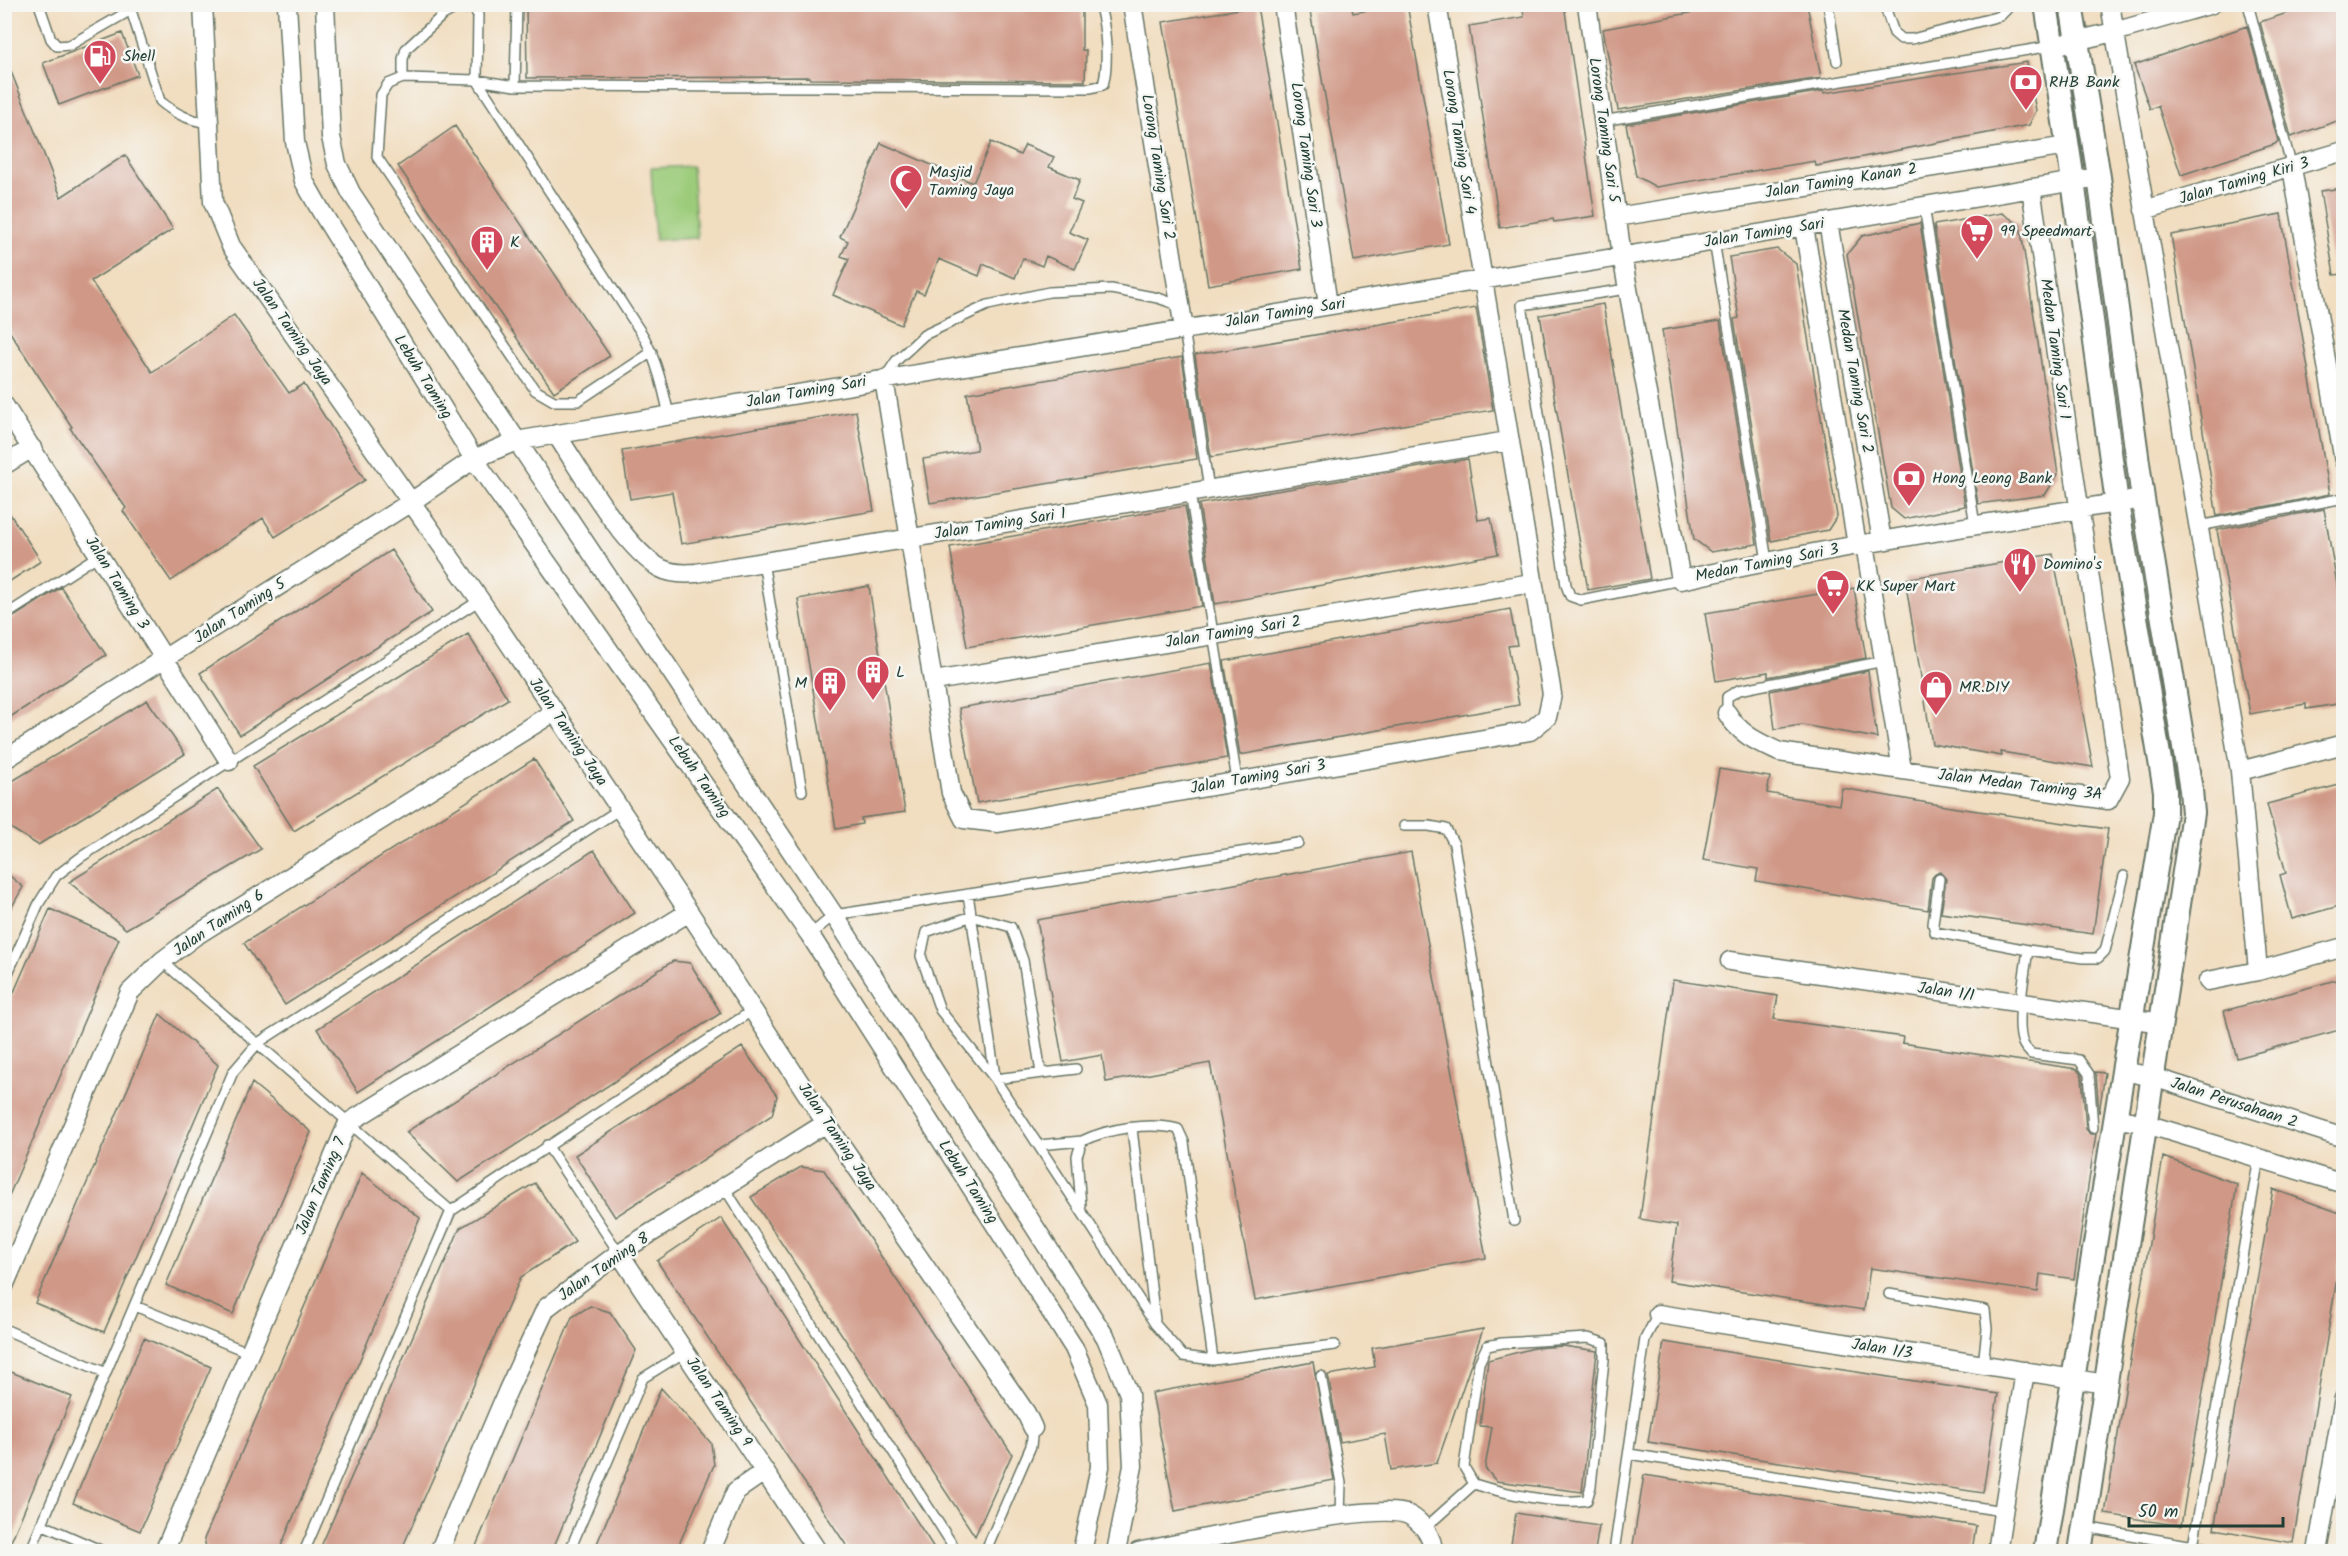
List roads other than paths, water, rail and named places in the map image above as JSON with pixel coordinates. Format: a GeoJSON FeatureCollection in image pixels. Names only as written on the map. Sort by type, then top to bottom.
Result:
{"type":"FeatureCollection","features":[{"type":"Feature","properties":{"kind":"street","name":"Jalan Taming Jaya"},"geometry":{"type":"LineString","coordinates":[[202,4],[213,202],[231,246],[480,600],[689,912],[826,1122],[1026,1413],[1033,1428]]}},
{"type":"Feature","properties":{"kind":"street","name":"Lebuh Taming"},"geometry":{"type":"LineString","coordinates":[[287,4],[295,142],[304,181],[474,459],[810,935],[1078,1357],[1098,1404],[1100,1467],[1082,1551]]}},
{"type":"Feature","properties":{"kind":"street","name":"Lebuh Taming"},"geometry":{"type":"LineString","coordinates":[[325,4],[331,137],[337,164],[351,193],[834,915],[1106,1338],[1129,1394],[1133,1466],[1116,1551]]}},
{"type":"Feature","properties":{"kind":"street","name":"Lorong Taming Sari 2"},"geometry":{"type":"LineString","coordinates":[[1135,4],[1134,10],[1184,329]]}},
{"type":"Feature","properties":{"kind":"street","name":"Lorong Taming Sari 3"},"geometry":{"type":"LineString","coordinates":[[1283,4],[1328,305]]}},
{"type":"Feature","properties":{"kind":"street","name":"Lorong Taming Sari 4"},"geometry":{"type":"LineString","coordinates":[[1437,4],[1508,441],[1552,694],[1547,717]]}},
{"type":"Feature","properties":{"kind":"street","name":"Lorong Taming Sari 5"},"geometry":{"type":"LineString","coordinates":[[1587,4],[1622,256]]}},
{"type":"Feature","properties":{"kind":"street"},"geometry":{"type":"LineString","coordinates":[[2045,1551],[2165,813],[2165,791],[2116,504],[2073,181],[2046,4]]}},
{"type":"Feature","properties":{"kind":"street"},"geometry":{"type":"LineString","coordinates":[[2071,4],[2099,177],[2143,499],[2193,813],[2080,1551]]}},
{"type":"Feature","properties":{"kind":"street"},"geometry":{"type":"LineString","coordinates":[[2110,4],[2240,771],[2258,970]]}},
{"type":"Feature","properties":{"kind":"street"},"geometry":{"type":"LineString","coordinates":[[2053,46],[2114,32],[2212,4]]}},
{"type":"Feature","properties":{"kind":"street","name":"Jalan Taming Kanan 2"},"geometry":{"type":"LineString","coordinates":[[1616,217],[2067,146]]}},
{"type":"Feature","properties":{"kind":"street","name":"Jalan Taming Kiri 3"},"geometry":{"type":"LineString","coordinates":[[2144,210],[2343,152]]}},
{"type":"Feature","properties":{"kind":"street"},"geometry":{"type":"LineString","coordinates":[[2292,168],[2343,461]]}},
{"type":"Feature","properties":{"kind":"street","name":"Jalan Taming Sari"},"geometry":{"type":"LineString","coordinates":[[474,459],[516,441],[556,434],[2099,177]]}},
{"type":"Feature","properties":{"kind":"street","name":"Medan Taming Sari 1"},"geometry":{"type":"LineString","coordinates":[[2031,188],[2078,510]]}},
{"type":"Feature","properties":{"kind":"street","name":"Medan Taming Sari 2"},"geometry":{"type":"LineString","coordinates":[[1828,222],[1868,543]]}},
{"type":"Feature","properties":{"kind":"street","name":"Medan Taming Sari 2"},"geometry":{"type":"LineString","coordinates":[[1804,227],[1868,543]]}},
{"type":"Feature","properties":{"kind":"street","name":"Medan Taming Sari 3"},"geometry":{"type":"LineString","coordinates":[[1622,256],[1681,580],[1767,561],[1868,543],[2143,499]]}},
{"type":"Feature","properties":{"kind":"street"},"geometry":{"type":"LineString","coordinates":[[884,379],[934,681]]}},
{"type":"Feature","properties":{"kind":"street","name":"Jalan Taming 3"},"geometry":{"type":"LineString","coordinates":[[4,405],[229,761]]}},
{"type":"Feature","properties":{"kind":"street","name":"Jalan Taming Sari 1"},"geometry":{"type":"LineString","coordinates":[[556,434],[628,541],[660,568],[678,574],[696,573],[1508,441]]}},
{"type":"Feature","properties":{"kind":"street"},"geometry":{"type":"LineString","coordinates":[[4,465],[32,448]]}},
{"type":"Feature","properties":{"kind":"street","name":"Jalan Taming 5"},"geometry":{"type":"LineString","coordinates":[[4,760],[411,502],[474,459]]}},
{"type":"Feature","properties":{"kind":"street","name":"Jalan Medan Taming 3A"},"geometry":{"type":"LineString","coordinates":[[1727,713],[1734,724],[1750,738],[1779,752],[2108,800],[2120,778],[2078,510]]}},
{"type":"Feature","properties":{"kind":"street"},"geometry":{"type":"LineString","coordinates":[[1868,543],[1902,770]]}},
{"type":"Feature","properties":{"kind":"street","name":"Jalan Taming Sari 2"},"geometry":{"type":"LineString","coordinates":[[934,681],[1532,583]]}},
{"type":"Feature","properties":{"kind":"street","name":"Jalan Taming Sari 3"},"geometry":{"type":"LineString","coordinates":[[934,681],[951,793],[964,819],[998,823],[1530,731],[1547,717]]}},
{"type":"Feature","properties":{"kind":"street","name":"Jalan Taming 6"},"geometry":{"type":"LineString","coordinates":[[4,1286],[130,992],[162,961],[195,936],[554,712]]}},
{"type":"Feature","properties":{"kind":"street"},"geometry":{"type":"LineString","coordinates":[[2240,771],[2343,744]]}},
{"type":"Feature","properties":{"kind":"street","name":"Jalan Taming 7"},"geometry":{"type":"LineString","coordinates":[[164,1551],[348,1122],[689,912]]}},
{"type":"Feature","properties":{"kind":"street"},"geometry":{"type":"LineString","coordinates":[[2208,981],[2343,947]]}},
{"type":"Feature","properties":{"kind":"street","name":"Jalan 1/1"},"geometry":{"type":"LineString","coordinates":[[1730,961],[2162,1023]]}},
{"type":"Feature","properties":{"kind":"street","name":"Jalan Perusahaan 2"},"geometry":{"type":"LineString","coordinates":[[2123,1071],[2153,1077],[2343,1138]]}},
{"type":"Feature","properties":{"kind":"street"},"geometry":{"type":"LineString","coordinates":[[2115,1118],[2146,1124],[2343,1184]]}},
{"type":"Feature","properties":{"kind":"street","name":"Jalan Taming 8"},"geometry":{"type":"LineString","coordinates":[[439,1551],[508,1389],[546,1308],[619,1253],[826,1122]]}},
{"type":"Feature","properties":{"kind":"street","name":"Jalan Taming 9"},"geometry":{"type":"LineString","coordinates":[[619,1253],[818,1551]]}},
{"type":"Feature","properties":{"kind":"street","name":"Jalan 1/3"},"geometry":{"type":"LineString","coordinates":[[1658,1314],[2106,1384]]}},
{"type":"Feature","properties":{"kind":"street"},"geometry":{"type":"LineString","coordinates":[[1997,1551],[2025,1371]]}},
{"type":"Feature","properties":{"kind":"street"},"geometry":{"type":"LineString","coordinates":[[2317,1551],[2343,1398]]}},
{"type":"Feature","properties":{"kind":"street"},"geometry":{"type":"LineString","coordinates":[[710,1551],[736,1491],[765,1472]]}},
{"type":"Feature","properties":{"kind":"street"},"geometry":{"type":"LineString","coordinates":[[1138,1551],[1340,1515],[1387,1511],[1408,1515],[1425,1528],[1433,1551]]}},
{"type":"Feature","properties":{"kind":"lane"},"geometry":{"type":"LineString","coordinates":[[39,4],[51,39],[57,46],[70,45],[130,7],[160,101],[172,112],[192,120],[208,123]]}},
{"type":"Feature","properties":{"kind":"lane"},"geometry":{"type":"LineString","coordinates":[[515,86],[517,4]]}},
{"type":"Feature","properties":{"kind":"lane"},"geometry":{"type":"LineString","coordinates":[[652,352],[578,401],[554,401],[535,390],[377,157],[381,95],[388,84],[403,78],[477,80],[515,86],[1091,88],[1103,85],[1106,73],[1102,14],[1099,4]]}},
{"type":"Feature","properties":{"kind":"lane"},"geometry":{"type":"LineString","coordinates":[[1828,4],[1837,61]]}},
{"type":"Feature","properties":{"kind":"lane"},"geometry":{"type":"LineString","coordinates":[[1884,4],[1894,33],[1901,39],[1912,39],[2000,16],[2007,9],[2007,4]]}},
{"type":"Feature","properties":{"kind":"lane"},"geometry":{"type":"LineString","coordinates":[[2248,4],[2292,168]]}},
{"type":"Feature","properties":{"kind":"lane"},"geometry":{"type":"LineString","coordinates":[[403,78],[403,59],[406,49],[443,15],[454,9],[473,8],[478,15],[477,80],[644,337],[659,372],[669,415]]}},
{"type":"Feature","properties":{"kind":"lane"},"geometry":{"type":"LineString","coordinates":[[1602,121],[2053,46]]}},
{"type":"Feature","properties":{"kind":"lane"},"geometry":{"type":"LineString","coordinates":[[1924,206],[1975,525]]}},
{"type":"Feature","properties":{"kind":"lane"},"geometry":{"type":"LineString","coordinates":[[1714,241],[1767,561]]}},
{"type":"Feature","properties":{"kind":"lane"},"geometry":{"type":"LineString","coordinates":[[884,379],[896,361],[924,335],[988,305],[1049,292],[1111,289],[1158,298],[1180,306]]}},
{"type":"Feature","properties":{"kind":"lane"},"geometry":{"type":"LineString","coordinates":[[1628,289],[1522,305],[1566,585],[1570,596],[1581,600],[1681,580]]}},
{"type":"Feature","properties":{"kind":"lane"},"geometry":{"type":"LineString","coordinates":[[1184,329],[1209,489]]}},
{"type":"Feature","properties":{"kind":"lane"},"geometry":{"type":"LineString","coordinates":[[1190,493],[1237,780]]}},
{"type":"Feature","properties":{"kind":"lane"},"geometry":{"type":"LineString","coordinates":[[2199,526],[2343,498]]}},
{"type":"Feature","properties":{"kind":"lane"},"geometry":{"type":"LineString","coordinates":[[4,616],[99,555]]}},
{"type":"Feature","properties":{"kind":"lane"},"geometry":{"type":"LineString","coordinates":[[763,562],[802,791]]}},
{"type":"Feature","properties":{"kind":"lane"},"geometry":{"type":"LineString","coordinates":[[4,982],[39,903],[56,876],[229,761],[480,600]]}},
{"type":"Feature","properties":{"kind":"lane"},"geometry":{"type":"LineString","coordinates":[[1727,713],[1727,697],[1739,690],[1884,661]]}},
{"type":"Feature","properties":{"kind":"lane"},"geometry":{"type":"LineString","coordinates":[[30,1551],[233,1072],[258,1043],[620,809]]}},
{"type":"Feature","properties":{"kind":"lane"},"geometry":{"type":"LineString","coordinates":[[1404,826],[1446,829],[1454,844],[1514,1221]]}},
{"type":"Feature","properties":{"kind":"lane"},"geometry":{"type":"LineString","coordinates":[[810,935],[834,915],[1298,843]]}},
{"type":"Feature","properties":{"kind":"lane"},"geometry":{"type":"LineString","coordinates":[[1939,879],[1933,924],[1935,932],[2028,950],[2098,958],[2105,951],[2124,876]]}},
{"type":"Feature","properties":{"kind":"lane"},"geometry":{"type":"LineString","coordinates":[[968,894],[995,1079]]}},
{"type":"Feature","properties":{"kind":"lane"},"geometry":{"type":"LineString","coordinates":[[1041,1073],[1023,960],[1011,927],[972,916],[926,932],[921,956],[940,1010],[995,1079],[1155,1324],[1183,1356],[1213,1360],[1335,1345]]}},
{"type":"Feature","properties":{"kind":"lane"},"geometry":{"type":"LineString","coordinates":[[2028,950],[2021,1003],[2023,1045],[2031,1054],[2079,1060],[2090,1074],[2092,1128]]}},
{"type":"Feature","properties":{"kind":"lane"},"geometry":{"type":"LineString","coordinates":[[162,961],[451,1211]]}},
{"type":"Feature","properties":{"kind":"lane"},"geometry":{"type":"LineString","coordinates":[[304,1551],[451,1211],[753,1010]]}},
{"type":"Feature","properties":{"kind":"lane"},"geometry":{"type":"LineString","coordinates":[[995,1079],[1076,1069]]}},
{"type":"Feature","properties":{"kind":"lane"},"geometry":{"type":"LineString","coordinates":[[1040,1145],[1082,1141],[1095,1135],[1162,1125],[1178,1129],[1184,1142],[1213,1360]]}},
{"type":"Feature","properties":{"kind":"lane"},"geometry":{"type":"LineString","coordinates":[[1132,1129],[1155,1324]]}},
{"type":"Feature","properties":{"kind":"lane"},"geometry":{"type":"LineString","coordinates":[[1081,1208],[1077,1156],[1082,1141]]}},
{"type":"Feature","properties":{"kind":"lane"},"geometry":{"type":"LineString","coordinates":[[547,1145],[619,1253]]}},
{"type":"Feature","properties":{"kind":"lane"},"geometry":{"type":"LineString","coordinates":[[2193,1549],[2259,1157]]}},
{"type":"Feature","properties":{"kind":"lane"},"geometry":{"type":"LineString","coordinates":[[724,1187],[957,1551]]}},
{"type":"Feature","properties":{"kind":"lane"},"geometry":{"type":"LineString","coordinates":[[1889,1294],[1985,1310],[1988,1329],[1983,1365]]}},
{"type":"Feature","properties":{"kind":"lane"},"geometry":{"type":"LineString","coordinates":[[135,1305],[250,1353]]}},
{"type":"Feature","properties":{"kind":"lane"},"geometry":{"type":"LineString","coordinates":[[1614,1551],[1645,1339],[1658,1314]]}},
{"type":"Feature","properties":{"kind":"lane"},"geometry":{"type":"LineString","coordinates":[[4,1329],[106,1373]]}},
{"type":"Feature","properties":{"kind":"lane"},"geometry":{"type":"LineString","coordinates":[[1588,1338],[1604,1343],[1591,1486],[1587,1500],[1572,1503],[1490,1490],[1474,1484],[1464,1467],[1479,1363],[1487,1347],[1502,1343],[1588,1338]]}},
{"type":"Feature","properties":{"kind":"lane"},"geometry":{"type":"LineString","coordinates":[[569,1551],[643,1378],[685,1352]]}},
{"type":"Feature","properties":{"kind":"lane"},"geometry":{"type":"LineString","coordinates":[[1321,1376],[1341,1483],[1340,1515]]}},
{"type":"Feature","properties":{"kind":"lane"},"geometry":{"type":"LineString","coordinates":[[984,1551],[1031,1446],[1033,1428]]}},
{"type":"Feature","properties":{"kind":"lane"},"geometry":{"type":"LineString","coordinates":[[1629,1454],[2003,1511]]}},
{"type":"Feature","properties":{"kind":"lane"},"geometry":{"type":"LineString","coordinates":[[1425,1528],[1474,1484]]}},
{"type":"Feature","properties":{"kind":"lane"},"geometry":{"type":"LineString","coordinates":[[41,1524],[105,1551]]}},
{"type":"Feature","properties":{"kind":"lane"},"geometry":{"type":"LineString","coordinates":[[2084,1527],[2193,1549],[2229,1551]]}},
{"type":"Feature","properties":{"kind":"place","name":"Shell"},"geometry":{"type":"Point","coordinates":[100,85]}},
{"type":"Feature","properties":{"kind":"place","name":"RHB Bank"},"geometry":{"type":"Point","coordinates":[2026,111]}},
{"type":"Feature","properties":{"kind":"place","name":"Masjid Taming Jaya"},"geometry":{"type":"Point","coordinates":[906,210]}},
{"type":"Feature","properties":{"kind":"place","name":"99 Speedmart"},"geometry":{"type":"Point","coordinates":[1977,260]}},
{"type":"Feature","properties":{"kind":"place","name":"K"},"geometry":{"type":"Point","coordinates":[487,271]}},
{"type":"Feature","properties":{"kind":"place","name":"Hong Leong Bank"},"geometry":{"type":"Point","coordinates":[1909,507]}},
{"type":"Feature","properties":{"kind":"place","name":"Domino's"},"geometry":{"type":"Point","coordinates":[2020,593]}},
{"type":"Feature","properties":{"kind":"place","name":"KK Super Mart"},"geometry":{"type":"Point","coordinates":[1833,615]}},
{"type":"Feature","properties":{"kind":"place","name":"L"},"geometry":{"type":"Point","coordinates":[873,701]}},
{"type":"Feature","properties":{"kind":"place","name":"M"},"geometry":{"type":"Point","coordinates":[830,712]}},
{"type":"Feature","properties":{"kind":"place","name":"MR.DIY"},"geometry":{"type":"Point","coordinates":[1936,716]}}]}
